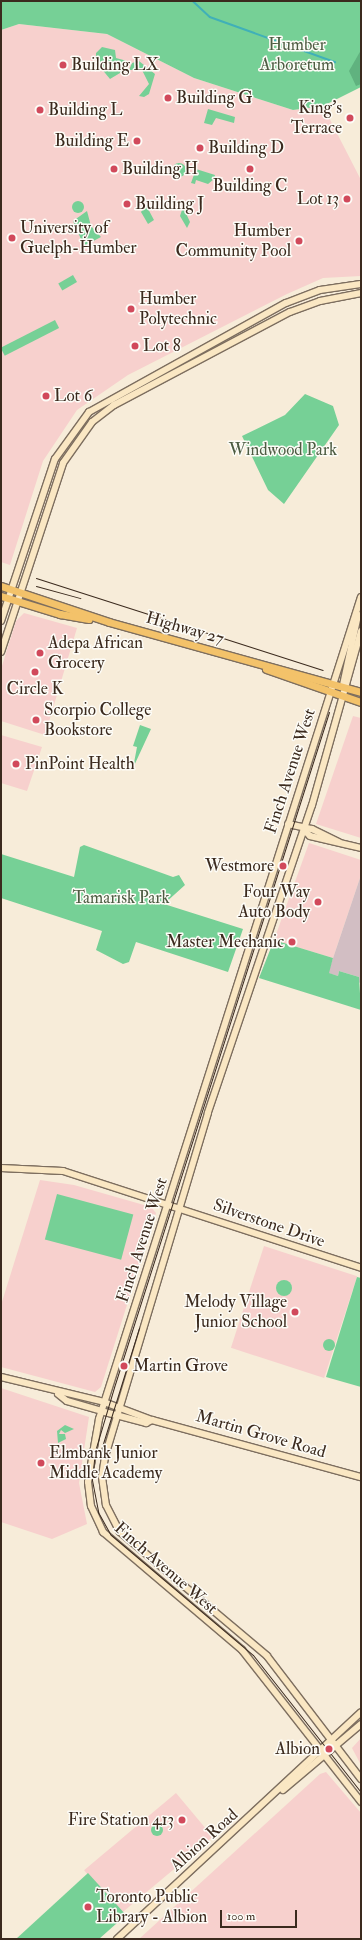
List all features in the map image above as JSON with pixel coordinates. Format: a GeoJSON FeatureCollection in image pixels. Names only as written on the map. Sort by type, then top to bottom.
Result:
{"type":"FeatureCollection","features":[{"type":"Feature","properties":{"kind":"main road"},"geometry":{"type":"LineString","coordinates":[[1,652],[12,600],[55,459],[89,412],[286,303],[320,290],[361,284]]}},
{"type":"Feature","properties":{"kind":"main road"},"geometry":{"type":"LineString","coordinates":[[15,591],[63,463],[92,422],[114,405],[290,312],[320,301],[361,293]]}},
{"type":"Feature","properties":{"kind":"main road","name":"Highway 27"},"geometry":{"type":"LineString","coordinates":[[1,586],[109,622],[361,692]]}},
{"type":"Feature","properties":{"kind":"main road","name":"Highway 27"},"geometry":{"type":"LineString","coordinates":[[1,596],[60,614],[109,622]]}},
{"type":"Feature","properties":{"kind":"main road","name":"Finch Avenue West"},"geometry":{"type":"LineString","coordinates":[[360,599],[101,1411],[88,1470],[91,1506],[98,1525],[119,1549],[242,1650],[361,1802]]}},
{"type":"Feature","properties":{"kind":"main road","name":"Finch Avenue West"},"geometry":{"type":"LineString","coordinates":[[345,687],[360,599]]}},
{"type":"Feature","properties":{"kind":"main road"},"geometry":{"type":"LineString","coordinates":[[1,621],[12,600]]}},
{"type":"Feature","properties":{"kind":"main road","name":"Finch Avenue West"},"geometry":{"type":"LineString","coordinates":[[361,631],[304,830],[226,1056],[117,1416],[102,1477],[106,1505],[116,1527],[267,1656],[331,1737],[361,1779]]}},
{"type":"Feature","properties":{"kind":"main road","name":"Highway 27"},"geometry":{"type":"LineString","coordinates":[[253,663],[361,702]]}},
{"type":"Feature","properties":{"kind":"main road"},"geometry":{"type":"LineString","coordinates":[[288,824],[304,830],[312,829],[339,842],[361,848]]}},
{"type":"Feature","properties":{"kind":"main road","name":"Silverstone Drive"},"geometry":{"type":"LineString","coordinates":[[1,1168],[63,1171],[168,1203],[361,1268]]}},
{"type":"Feature","properties":{"kind":"main road","name":"Martin Grove Road"},"geometry":{"type":"LineString","coordinates":[[1,1377],[58,1394],[67,1401],[117,1416],[146,1423],[152,1420]]}},
{"type":"Feature","properties":{"kind":"main road","name":"Martin Grove Road"},"geometry":{"type":"LineString","coordinates":[[58,1394],[70,1393],[104,1402],[152,1420],[361,1477]]}},
{"type":"Feature","properties":{"kind":"main road","name":"Albion Road"},"geometry":{"type":"LineString","coordinates":[[276,1795],[331,1737],[361,1712]]}},
{"type":"Feature","properties":{"kind":"main road","name":"Albion Road"},"geometry":{"type":"LineString","coordinates":[[117,1939],[276,1795],[326,1756],[361,1724]]}},
{"type":"Feature","properties":{"kind":"shaded area","name":"Humber Polytechnic"},"geometry":{"type":"Polygon","coordinates":[[[19,24],[107,34],[194,78],[293,110],[323,106],[361,180],[361,276],[323,278],[287,294],[128,375],[77,410],[43,461],[10,565],[1,562],[1,30],[19,24]]]}},
{"type":"Feature","properties":{"kind":"shaded area"},"geometry":{"type":"Polygon","coordinates":[[[24,613],[77,628],[45,735],[1,721],[1,669],[16,621],[24,613]]]}},
{"type":"Feature","properties":{"kind":"shaded area"},"geometry":{"type":"Polygon","coordinates":[[[353,716],[361,718],[361,838],[316,824],[353,716]]]}},
{"type":"Feature","properties":{"kind":"shaded area"},"geometry":{"type":"Polygon","coordinates":[[[1,735],[42,747],[27,791],[1,783],[1,735]]]}},
{"type":"Feature","properties":{"kind":"shaded area"},"geometry":{"type":"Polygon","coordinates":[[[309,843],[361,860],[361,875],[333,958],[274,940],[309,843]]]}},
{"type":"Feature","properties":{"kind":"shaded area"},"geometry":{"type":"Polygon","coordinates":[[[361,875],[361,983],[357,982],[359,977],[339,971],[338,976],[328,973],[361,875]]]}},
{"type":"Feature","properties":{"kind":"shaded area"},"geometry":{"type":"Polygon","coordinates":[[[40,1180],[74,1185],[151,1207],[156,1213],[101,1387],[95,1392],[1,1367],[1,1305],[40,1180]]]}},
{"type":"Feature","properties":{"kind":"shaded area","name":"Melody Village Junior School"},"geometry":{"type":"Polygon","coordinates":[[[264,1246],[357,1276],[324,1378],[231,1348],[264,1246]]]}},
{"type":"Feature","properties":{"kind":"shaded area","name":"Elmbank Junior Middle Academy"},"geometry":{"type":"Polygon","coordinates":[[[1,1388],[89,1417],[79,1483],[87,1524],[52,1539],[1,1522],[1,1388]]]}},
{"type":"Feature","properties":{"kind":"shaded area"},"geometry":{"type":"Polygon","coordinates":[[[361,1738],[361,1765],[352,1748],[361,1738]]]}},
{"type":"Feature","properties":{"kind":"shaded area"},"geometry":{"type":"Polygon","coordinates":[[[326,1772],[361,1813],[361,1939],[139,1939],[320,1774],[326,1772]]]}},
{"type":"Feature","properties":{"kind":"shaded area"},"geometry":{"type":"Polygon","coordinates":[[[176,1793],[213,1837],[121,1914],[84,1870],[176,1793]]]}},
{"type":"Feature","properties":{"kind":"green space","name":"Humber Arboretum"},"geometry":{"type":"Polygon","coordinates":[[[1,1],[361,1],[361,87],[323,106],[293,110],[194,78],[107,34],[19,24],[1,30],[1,1]]]}},
{"type":"Feature","properties":{"kind":"green space"},"geometry":{"type":"Polygon","coordinates":[[[102,47],[115,50],[116,58],[127,61],[120,73],[110,79],[96,62],[96,53],[102,47]]]}},
{"type":"Feature","properties":{"kind":"green space"},"geometry":{"type":"Polygon","coordinates":[[[361,50],[361,84],[356,86],[349,71],[361,50]]]}},
{"type":"Feature","properties":{"kind":"green space"},"geometry":{"type":"Polygon","coordinates":[[[139,61],[155,74],[149,94],[144,97],[139,96],[149,84],[142,70],[129,70],[132,63],[139,61]]]}},
{"type":"Feature","properties":{"kind":"green space"},"geometry":{"type":"Polygon","coordinates":[[[208,109],[235,117],[234,123],[216,118],[212,125],[204,123],[208,109]]]}},
{"type":"Feature","properties":{"kind":"green space"},"geometry":{"type":"Polygon","coordinates":[[[176,163],[182,163],[186,167],[186,173],[182,177],[176,177],[172,173],[172,167],[176,163]]]}},
{"type":"Feature","properties":{"kind":"green space"},"geometry":{"type":"Polygon","coordinates":[[[196,169],[215,175],[214,179],[208,184],[196,180],[195,184],[191,183],[196,169]]]}},
{"type":"Feature","properties":{"kind":"green space"},"geometry":{"type":"Polygon","coordinates":[[[78,201],[82,203],[84,207],[82,211],[78,213],[74,211],[72,207],[74,203],[78,201]]]}},
{"type":"Feature","properties":{"kind":"green space"},"geometry":{"type":"Polygon","coordinates":[[[146,205],[154,220],[148,224],[141,212],[146,205]]]}},
{"type":"Feature","properties":{"kind":"green space"},"geometry":{"type":"Polygon","coordinates":[[[183,207],[190,222],[187,228],[180,216],[183,207]]]}},
{"type":"Feature","properties":{"kind":"green space"},"geometry":{"type":"Polygon","coordinates":[[[87,211],[91,226],[101,237],[84,246],[73,221],[87,211]]]}},
{"type":"Feature","properties":{"kind":"green space"},"geometry":{"type":"Polygon","coordinates":[[[73,275],[77,282],[62,290],[58,284],[73,275]]]}},
{"type":"Feature","properties":{"kind":"green space"},"geometry":{"type":"Polygon","coordinates":[[[55,320],[59,328],[5,356],[1,348],[55,320]]]}},
{"type":"Feature","properties":{"kind":"green space","name":"Windwood Park"},"geometry":{"type":"Polygon","coordinates":[[[305,394],[333,406],[339,425],[284,504],[268,490],[242,436],[285,415],[305,394]]]}},
{"type":"Feature","properties":{"kind":"green space"},"geometry":{"type":"Polygon","coordinates":[[[140,725],[151,729],[133,768],[137,747],[133,746],[140,725]]]}},
{"type":"Feature","properties":{"kind":"green space","name":"Tamarisk Park"},"geometry":{"type":"Polygon","coordinates":[[[84,845],[173,877],[179,875],[185,885],[164,904],[243,929],[228,972],[136,942],[129,962],[123,964],[96,950],[102,931],[1,898],[1,854],[74,877],[80,847],[84,845]]]}},
{"type":"Feature","properties":{"kind":"green space"},"geometry":{"type":"Polygon","coordinates":[[[274,940],[333,958],[329,973],[338,976],[339,971],[359,977],[361,1010],[259,978],[274,940]]]}},
{"type":"Feature","properties":{"kind":"green space"},"geometry":{"type":"Polygon","coordinates":[[[57,1194],[133,1214],[121,1260],[45,1239],[57,1194]]]}},
{"type":"Feature","properties":{"kind":"green space"},"geometry":{"type":"Polygon","coordinates":[[[357,1277],[361,1278],[361,1387],[326,1377],[357,1277]]]}},
{"type":"Feature","properties":{"kind":"green space"},"geometry":{"type":"Polygon","coordinates":[[[281,1280],[287,1280],[292,1285],[290,1294],[287,1296],[281,1296],[276,1291],[276,1285],[281,1280]]]}},
{"type":"Feature","properties":{"kind":"green space"},"geometry":{"type":"Polygon","coordinates":[[[327,1339],[331,1339],[335,1345],[331,1351],[327,1351],[323,1347],[323,1343],[327,1339]]]}},
{"type":"Feature","properties":{"kind":"green space"},"geometry":{"type":"Polygon","coordinates":[[[65,1425],[74,1429],[65,1433],[61,1430],[59,1434],[65,1434],[66,1439],[58,1443],[57,1431],[65,1425]]]}},
{"type":"Feature","properties":{"kind":"green space"},"geometry":{"type":"Polygon","coordinates":[[[157,1824],[161,1826],[163,1830],[161,1834],[157,1836],[153,1834],[151,1830],[153,1826],[157,1824]]]}},
{"type":"Feature","properties":{"kind":"green space"},"geometry":{"type":"Polygon","coordinates":[[[88,1873],[126,1915],[99,1939],[16,1939],[88,1873]]]}},
{"type":"Feature","properties":{"kind":"waterway"},"geometry":{"type":"LineString","coordinates":[[193,1],[210,17],[335,62]]}},
{"type":"Feature","properties":{"kind":"tram line"},"geometry":{"type":"LineString","coordinates":[[36,578],[323,670]]}},
{"type":"Feature","properties":{"kind":"tram line"},"geometry":{"type":"LineString","coordinates":[[36,586],[80,598]]}},
{"type":"Feature","properties":{"kind":"tram line"},"geometry":{"type":"LineString","coordinates":[[329,712],[115,1384],[95,1451],[92,1480],[98,1512],[111,1535],[253,1655],[361,1792]]}},
{"type":"Feature","properties":{"kind":"tram line"},"geometry":{"type":"LineString","coordinates":[[101,1450],[139,1328]]}},
{"type":"Feature","properties":{"kind":"place","name":"Building LX"},"geometry":{"type":"Point","coordinates":[63,65]}},
{"type":"Feature","properties":{"kind":"place","name":"Building G"},"geometry":{"type":"Point","coordinates":[168,98]}},
{"type":"Feature","properties":{"kind":"place","name":"Building L"},"geometry":{"type":"Point","coordinates":[40,110]}},
{"type":"Feature","properties":{"kind":"place","name":"King’s Terrace"},"geometry":{"type":"Point","coordinates":[350,118]}},
{"type":"Feature","properties":{"kind":"place","name":"Building E"},"geometry":{"type":"Point","coordinates":[137,141]}},
{"type":"Feature","properties":{"kind":"place","name":"Building D"},"geometry":{"type":"Point","coordinates":[200,148]}},
{"type":"Feature","properties":{"kind":"place","name":"Building H"},"geometry":{"type":"Point","coordinates":[114,169]}},
{"type":"Feature","properties":{"kind":"place","name":"Building C"},"geometry":{"type":"Point","coordinates":[250,169]}},
{"type":"Feature","properties":{"kind":"place","name":"Lot 13"},"geometry":{"type":"Point","coordinates":[347,199]}},
{"type":"Feature","properties":{"kind":"place","name":"Building J"},"geometry":{"type":"Point","coordinates":[127,204]}},
{"type":"Feature","properties":{"kind":"place","name":"University of Guelph-Humber"},"geometry":{"type":"Point","coordinates":[12,238]}},
{"type":"Feature","properties":{"kind":"place","name":"Humber Community Pool"},"geometry":{"type":"Point","coordinates":[299,241]}},
{"type":"Feature","properties":{"kind":"place","name":"Humber Polytechnic"},"geometry":{"type":"Point","coordinates":[131,309]}},
{"type":"Feature","properties":{"kind":"place","name":"Lot 8"},"geometry":{"type":"Point","coordinates":[135,346]}},
{"type":"Feature","properties":{"kind":"place","name":"Lot 6"},"geometry":{"type":"Point","coordinates":[46,396]}},
{"type":"Feature","properties":{"kind":"place","name":"Adepa African Grocery"},"geometry":{"type":"Point","coordinates":[40,653]}},
{"type":"Feature","properties":{"kind":"place","name":"Circle K"},"geometry":{"type":"Point","coordinates":[35,672]}},
{"type":"Feature","properties":{"kind":"place","name":"Scorpio College Bookstore"},"geometry":{"type":"Point","coordinates":[36,720]}},
{"type":"Feature","properties":{"kind":"place","name":"PinPoint Health"},"geometry":{"type":"Point","coordinates":[16,764]}},
{"type":"Feature","properties":{"kind":"place","name":"Westmore"},"geometry":{"type":"Point","coordinates":[283,866]}},
{"type":"Feature","properties":{"kind":"place","name":"Four Way Auto Body"},"geometry":{"type":"Point","coordinates":[318,902]}},
{"type":"Feature","properties":{"kind":"place","name":"Master Mechanic"},"geometry":{"type":"Point","coordinates":[292,942]}},
{"type":"Feature","properties":{"kind":"place","name":"Melody Village Junior School"},"geometry":{"type":"Point","coordinates":[295,1312]}},
{"type":"Feature","properties":{"kind":"place","name":"Martin Grove"},"geometry":{"type":"Point","coordinates":[124,1366]}},
{"type":"Feature","properties":{"kind":"place","name":"Elmbank Junior Middle Academy"},"geometry":{"type":"Point","coordinates":[41,1463]}},
{"type":"Feature","properties":{"kind":"place","name":"Albion"},"geometry":{"type":"Point","coordinates":[329,1749]}},
{"type":"Feature","properties":{"kind":"place","name":"Fire Station 413"},"geometry":{"type":"Point","coordinates":[182,1820]}},
{"type":"Feature","properties":{"kind":"place","name":"Toronto Public Library - Albion"},"geometry":{"type":"Point","coordinates":[88,1907]}}]}
